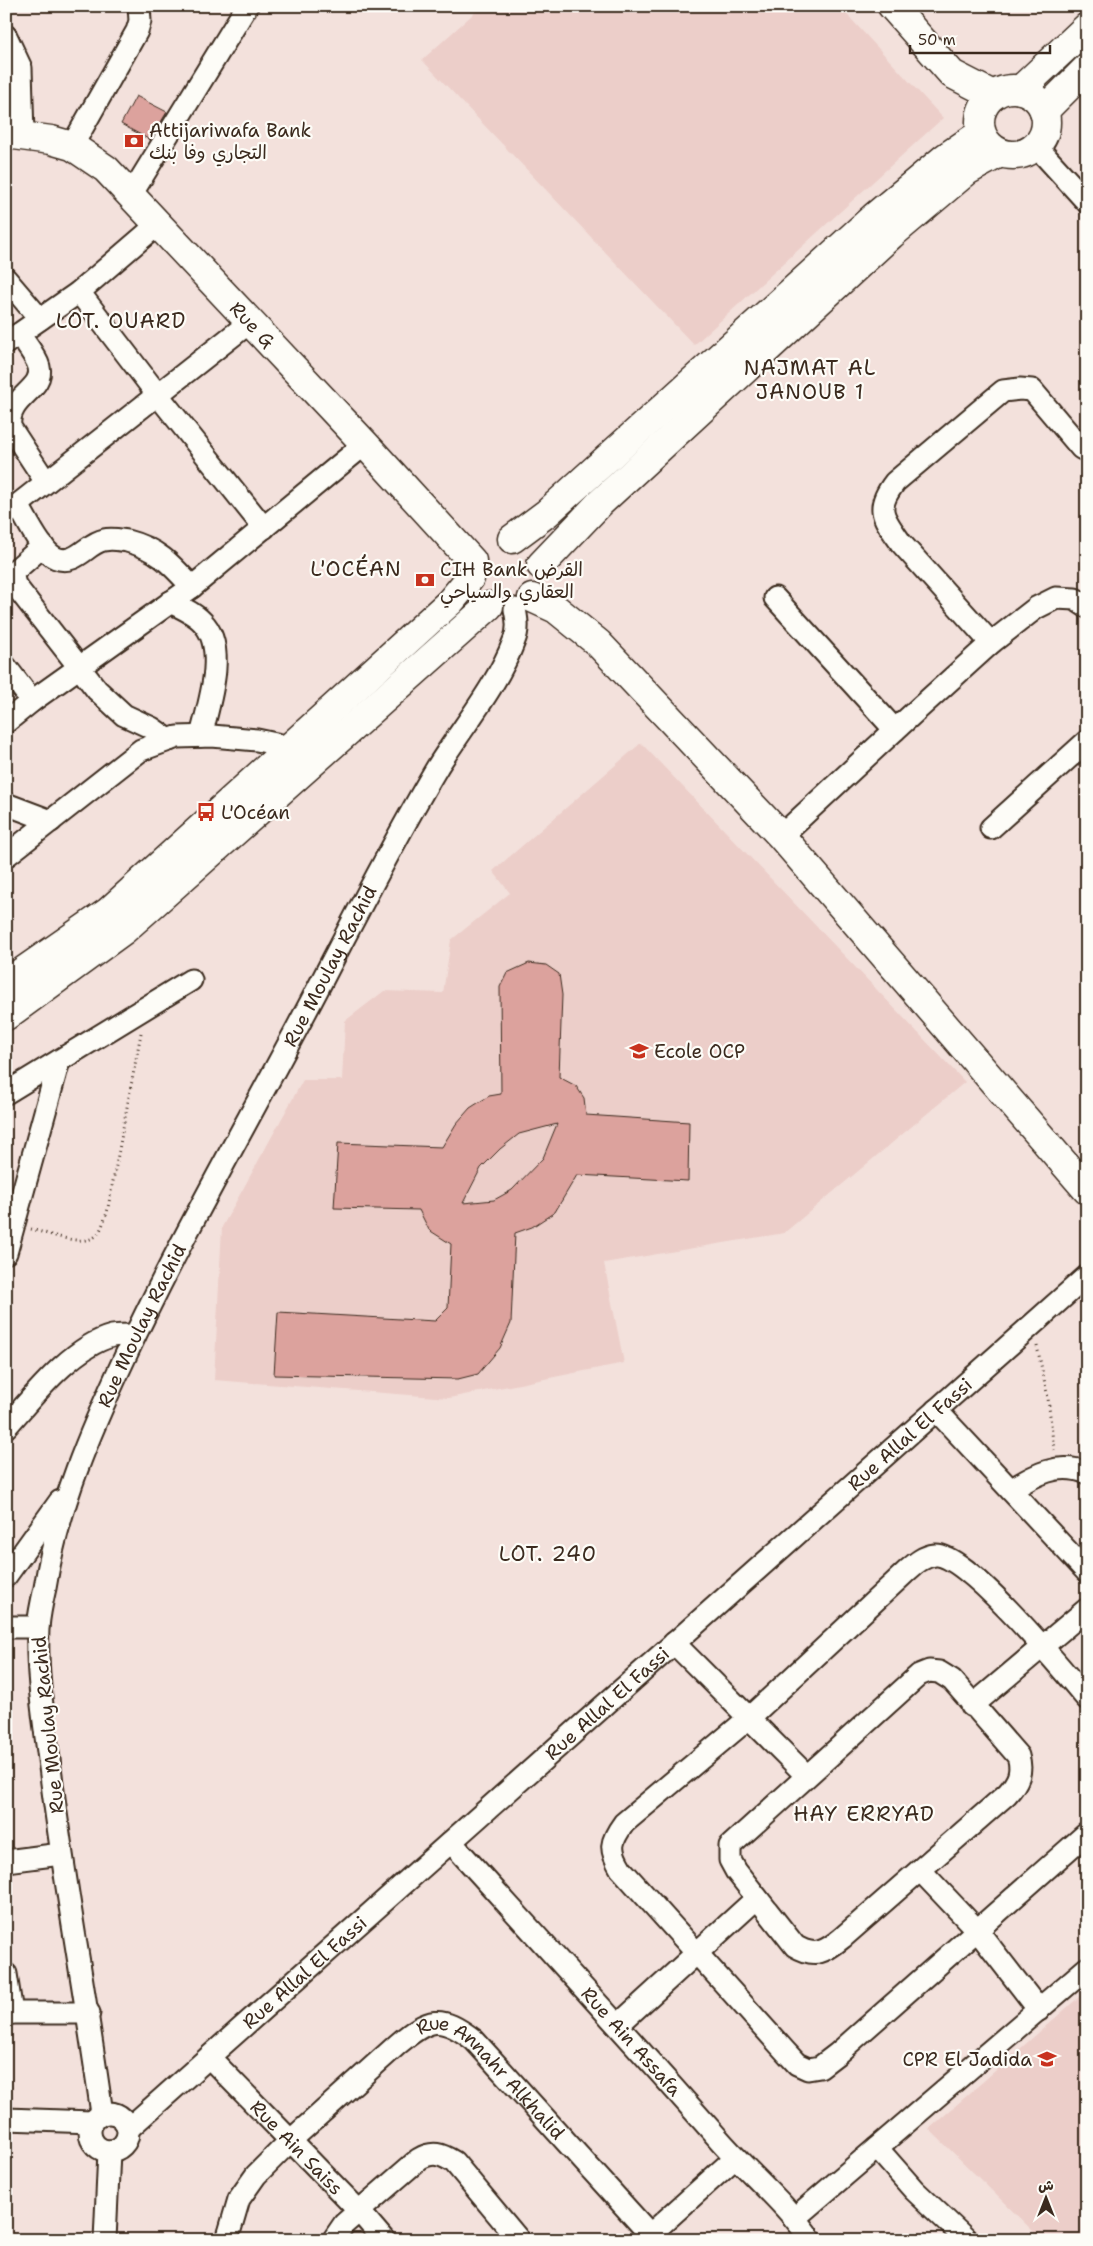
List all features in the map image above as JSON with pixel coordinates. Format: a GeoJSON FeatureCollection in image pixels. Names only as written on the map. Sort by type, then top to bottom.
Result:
{"type":"FeatureCollection","features":[{"type":"Feature","properties":{"kind":"main road"},"geometry":{"type":"LineString","coordinates":[[892,6],[952,74],[993,95]]}},
{"type":"Feature","properties":{"kind":"main road"},"geometry":{"type":"LineString","coordinates":[[1020,90],[1087,27]]}},
{"type":"Feature","properties":{"kind":"main road"},"geometry":{"type":"LineString","coordinates":[[1044,111],[1087,68]]}},
{"type":"Feature","properties":{"kind":"main road"},"geometry":{"type":"LineString","coordinates":[[541,565],[600,503],[891,235],[967,171],[1000,153],[1019,154],[1036,146],[1045,130],[1044,111],[1033,96],[1020,90],[1006,89],[993,95],[984,105],[980,114],[981,133],[985,141],[1000,153]]}},
{"type":"Feature","properties":{"kind":"main road"},"geometry":{"type":"LineString","coordinates":[[512,539],[547,513],[874,217],[946,157],[981,133]]}},
{"type":"Feature","properties":{"kind":"main road","name":"Rue G"},"geometry":{"type":"LineString","coordinates":[[15,135],[72,146],[106,169],[365,444],[471,570]]}},
{"type":"Feature","properties":{"kind":"main road"},"geometry":{"type":"LineString","coordinates":[[6,984],[108,912],[450,602],[471,570],[481,548],[490,542],[512,539],[522,542],[530,548],[541,565],[541,583],[512,604],[124,930],[6,1016]]}},
{"type":"Feature","properties":{"kind":"main road"},"geometry":{"type":"LineString","coordinates":[[471,570],[473,589],[480,599],[556,609],[598,642],[781,836],[1087,1190]]}},
{"type":"Feature","properties":{"kind":"street"},"geometry":{"type":"LineString","coordinates":[[72,146],[137,31],[140,21],[139,6]]}},
{"type":"Feature","properties":{"kind":"street"},"geometry":{"type":"LineString","coordinates":[[131,195],[247,6]]}},
{"type":"Feature","properties":{"kind":"street"},"geometry":{"type":"LineString","coordinates":[[6,36],[21,68],[15,135]]}},
{"type":"Feature","properties":{"kind":"street"},"geometry":{"type":"LineString","coordinates":[[1036,146],[1087,202]]}},
{"type":"Feature","properties":{"kind":"street"},"geometry":{"type":"LineString","coordinates":[[46,482],[10,427],[9,417],[12,408],[34,386],[39,376],[39,367],[12,338],[79,292],[157,225]]}},
{"type":"Feature","properties":{"kind":"street"},"geometry":{"type":"LineString","coordinates":[[6,279],[40,319]]}},
{"type":"Feature","properties":{"kind":"street"},"geometry":{"type":"LineString","coordinates":[[79,292],[156,394],[264,528]]}},
{"type":"Feature","properties":{"kind":"street"},"geometry":{"type":"LineString","coordinates":[[192,587],[165,558],[139,544],[117,539],[103,540],[68,560],[55,558],[12,509],[250,322]]}},
{"type":"Feature","properties":{"kind":"street"},"geometry":{"type":"LineString","coordinates":[[991,643],[901,543],[889,526],[882,508],[884,496],[895,482],[1003,391],[1032,390],[1081,448],[1087,452]]}},
{"type":"Feature","properties":{"kind":"street"},"geometry":{"type":"LineString","coordinates":[[6,722],[32,701],[192,587],[365,444]]}},
{"type":"Feature","properties":{"kind":"street"},"geometry":{"type":"LineString","coordinates":[[43,546],[16,568],[12,573],[12,580],[97,690],[118,711],[152,728],[169,740]]}},
{"type":"Feature","properties":{"kind":"street"},"geometry":{"type":"LineString","coordinates":[[775,598],[895,730]]}},
{"type":"Feature","properties":{"kind":"street"},"geometry":{"type":"LineString","coordinates":[[781,836],[991,643],[1036,608],[1056,598],[1075,599],[1087,607]]}},
{"type":"Feature","properties":{"kind":"street"},"geometry":{"type":"LineString","coordinates":[[170,602],[191,613],[204,623],[212,635],[215,674],[201,736]]}},
{"type":"Feature","properties":{"kind":"street","name":"Rue Moulay Rachid"},"geometry":{"type":"LineString","coordinates":[[97,2118],[88,2014],[61,1854],[39,1662],[38,1627],[49,1562],[68,1491],[91,1429],[135,1335],[219,1170],[437,769],[488,689],[513,645],[518,622],[512,604]]}},
{"type":"Feature","properties":{"kind":"street"},"geometry":{"type":"LineString","coordinates":[[6,667],[32,701]]}},
{"type":"Feature","properties":{"kind":"street"},"geometry":{"type":"LineString","coordinates":[[6,856],[141,750],[177,737],[201,736],[257,740],[290,747]]}},
{"type":"Feature","properties":{"kind":"street"},"geometry":{"type":"LineString","coordinates":[[991,828],[1087,741]]}},
{"type":"Feature","properties":{"kind":"street"},"geometry":{"type":"LineString","coordinates":[[6,804],[51,821]]}},
{"type":"Feature","properties":{"kind":"street"},"geometry":{"type":"LineString","coordinates":[[6,1093],[191,980]]}},
{"type":"Feature","properties":{"kind":"street"},"geometry":{"type":"LineString","coordinates":[[6,1253],[59,1061]]}},
{"type":"Feature","properties":{"kind":"street","name":"Rue Allal El Fassi"},"geometry":{"type":"LineString","coordinates":[[128,2129],[1087,1276]]}},
{"type":"Feature","properties":{"kind":"street"},"geometry":{"type":"LineString","coordinates":[[6,1427],[46,1381],[93,1344],[112,1336],[135,1335]]}},
{"type":"Feature","properties":{"kind":"street"},"geometry":{"type":"LineString","coordinates":[[936,1410],[1087,1572]]}},
{"type":"Feature","properties":{"kind":"street"},"geometry":{"type":"LineString","coordinates":[[1011,1490],[1034,1475],[1056,1468],[1078,1469],[1087,1473]]}},
{"type":"Feature","properties":{"kind":"street"},"geometry":{"type":"LineString","coordinates":[[6,1576],[68,1491]]}},
{"type":"Feature","properties":{"kind":"street"},"geometry":{"type":"LineString","coordinates":[[1087,1699],[1043,1646],[964,1567],[948,1557],[936,1554],[923,1558],[749,1718],[624,1823],[615,1835],[612,1846],[614,1857],[621,1869],[785,2051],[798,2064],[808,2069],[820,2067],[837,2054],[1087,1833]]}},
{"type":"Feature","properties":{"kind":"street"},"geometry":{"type":"LineString","coordinates":[[972,1706],[1087,1609]]}},
{"type":"Feature","properties":{"kind":"street"},"geometry":{"type":"LineString","coordinates":[[6,1627],[38,1627]]}},
{"type":"Feature","properties":{"kind":"street"},"geometry":{"type":"LineString","coordinates":[[674,1643],[806,1775]]}},
{"type":"Feature","properties":{"kind":"street"},"geometry":{"type":"LineString","coordinates":[[929,1671],[939,1672],[952,1680],[972,1706],[1018,1756],[1021,1766],[1020,1775],[1007,1794],[828,1949],[816,1953],[805,1952],[795,1946],[756,1898],[730,1860],[730,1846],[806,1775],[919,1675],[929,1671]]}},
{"type":"Feature","properties":{"kind":"street","name":"Rue Ain Assafa"},"geometry":{"type":"LineString","coordinates":[[451,1842],[618,2025],[735,2158],[796,2218],[811,2240]]}},
{"type":"Feature","properties":{"kind":"street"},"geometry":{"type":"LineString","coordinates":[[6,1861],[61,1854]]}},
{"type":"Feature","properties":{"kind":"street"},"geometry":{"type":"LineString","coordinates":[[920,1870],[977,1930],[1039,2010]]}},
{"type":"Feature","properties":{"kind":"street"},"geometry":{"type":"LineString","coordinates":[[618,2025],[756,1898]]}},
{"type":"Feature","properties":{"kind":"street"},"geometry":{"type":"LineString","coordinates":[[796,2218],[1087,1968]]}},
{"type":"Feature","properties":{"kind":"street"},"geometry":{"type":"LineString","coordinates":[[6,1974],[9,2013],[88,2014]]}},
{"type":"Feature","properties":{"kind":"street","name":"Rue Annahr Alkhalid"},"geometry":{"type":"LineString","coordinates":[[227,2240],[239,2199],[256,2175],[290,2141],[416,2029],[428,2023],[444,2023],[459,2028],[474,2040],[650,2238]]}},
{"type":"Feature","properties":{"kind":"street","name":"Rue Ain Saiss"},"geometry":{"type":"LineString","coordinates":[[209,2057],[360,2212],[384,2240]]}},
{"type":"Feature","properties":{"kind":"street"},"geometry":{"type":"LineString","coordinates":[[6,2119],[97,2118],[109,2112],[122,2117],[128,2129],[125,2142],[121,2146],[109,2151],[96,2146],[89,2134],[97,2118]]}},
{"type":"Feature","properties":{"kind":"street"},"geometry":{"type":"LineString","coordinates":[[877,2148],[914,2190],[966,2240]]}},
{"type":"Feature","properties":{"kind":"street"},"geometry":{"type":"LineString","coordinates":[[105,2240],[109,2151]]}},
{"type":"Feature","properties":{"kind":"street"},"geometry":{"type":"LineString","coordinates":[[333,2240],[344,2224],[419,2159],[428,2154],[440,2154],[454,2162],[519,2240]]}},
{"type":"Feature","properties":{"kind":"street"},"geometry":{"type":"LineString","coordinates":[[650,2238],[735,2158]]}},
{"type":"Feature","properties":{"kind":"path"},"geometry":{"type":"LineString","coordinates":[[13,1225],[73,1240],[86,1240],[96,1236],[106,1213],[146,1007]]}},
{"type":"Feature","properties":{"kind":"path"},"geometry":{"type":"LineString","coordinates":[[1030,1327],[1048,1398],[1056,1468]]}},
{"type":"Feature","properties":{"kind":"shaded area"},"geometry":{"type":"Polygon","coordinates":[[[482,6],[839,6],[943,118],[694,345],[422,60],[482,6]]]}},
{"type":"Feature","properties":{"kind":"shaded area","name":"Ecole OCP"},"geometry":{"type":"Polygon","coordinates":[[[641,743],[965,1082],[784,1233],[604,1263],[624,1363],[449,1398],[214,1380],[222,1227],[303,1080],[342,1080],[345,1021],[384,991],[443,993],[451,940],[510,893],[493,871],[641,743]]]}},
{"type":"Feature","properties":{"kind":"shaded area","name":"CPR El Jadida"},"geometry":{"type":"Polygon","coordinates":[[[1087,1990],[1087,2240],[1042,2240],[929,2129],[1087,1990]]]}},
{"type":"Feature","properties":{"kind":"building"},"geometry":{"type":"Polygon","coordinates":[[[136,96],[167,112],[150,140],[121,124],[136,96]]]}},
{"type":"Feature","properties":{"kind":"building"},"geometry":{"type":"Polygon","coordinates":[[[529,963],[546,965],[559,974],[562,995],[559,1077],[576,1086],[584,1098],[586,1115],[689,1122],[688,1181],[577,1175],[555,1212],[532,1227],[515,1233],[511,1323],[500,1348],[478,1374],[458,1379],[274,1375],[278,1312],[435,1321],[448,1308],[451,1244],[429,1230],[419,1210],[334,1208],[338,1143],[442,1147],[456,1124],[470,1108],[489,1096],[501,1094],[500,987],[507,973],[529,963]],[[557,1124],[519,1134],[500,1149],[481,1168],[463,1203],[494,1200],[512,1190],[543,1158],[557,1124]]]}},
{"type":"Feature","properties":{"kind":"place","name":"Attijariwafa Bank التجاري وفا بنك"},"geometry":{"type":"Point","coordinates":[134,141]}},
{"type":"Feature","properties":{"kind":"place","name":"CIH Bank القرض العقاري والسياحي"},"geometry":{"type":"Point","coordinates":[425,580]}},
{"type":"Feature","properties":{"kind":"place","name":"L'Océan"},"geometry":{"type":"Point","coordinates":[206,812]}},
{"type":"Feature","properties":{"kind":"place","name":"Ecole OCP"},"geometry":{"type":"Point","coordinates":[639,1051]}},
{"type":"Feature","properties":{"kind":"place","name":"CPR El Jadida"},"geometry":{"type":"Point","coordinates":[1047,2059]}},
{"type":"Feature","properties":{"kind":"district","name":"LOT. OUARD"},"geometry":{"type":"Point","coordinates":[121,321]}},
{"type":"Feature","properties":{"kind":"district","name":"NAJMAT AL JANOUB 1"},"geometry":{"type":"Point","coordinates":[810,380]}},
{"type":"Feature","properties":{"kind":"district","name":"L'OCÉAN"},"geometry":{"type":"Point","coordinates":[356,569]}},
{"type":"Feature","properties":{"kind":"district","name":"LOT. 240"},"geometry":{"type":"Point","coordinates":[548,1554]}},
{"type":"Feature","properties":{"kind":"district","name":"HAY ERRYAD"},"geometry":{"type":"Point","coordinates":[864,1814]}}]}
